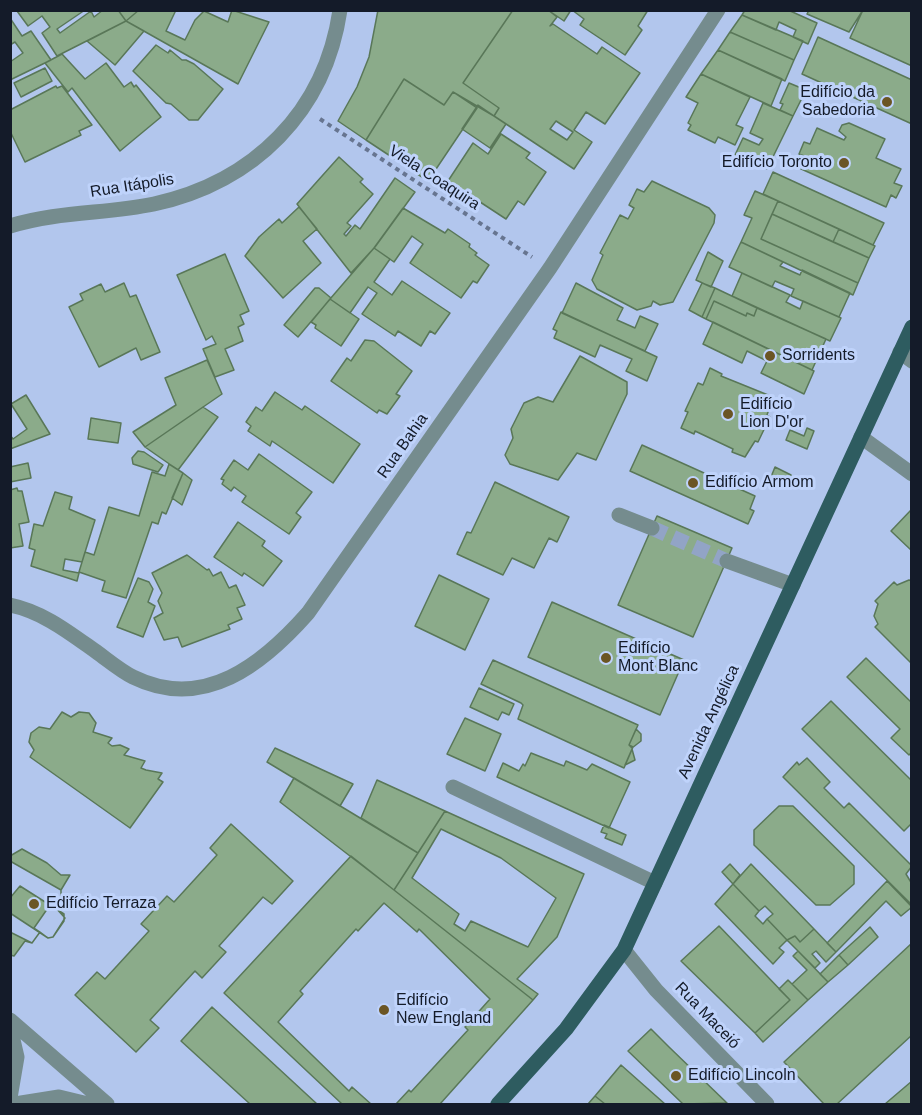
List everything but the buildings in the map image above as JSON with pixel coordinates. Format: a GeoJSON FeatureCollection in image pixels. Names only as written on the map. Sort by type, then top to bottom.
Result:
{"type":"FeatureCollection","features":[{"type":"Feature","properties":{"kind":"main road","name":"Avenida Angélica"},"geometry":{"type":"LineString","coordinates":[[498,1104],[566,1029],[624,950],[861,437],[906,357],[912,327]]}},
{"type":"Feature","properties":{"kind":"street","name":"Rua Itápolis"},"geometry":{"type":"LineString","coordinates":[[10,226],[42,216],[153,204],[197,192],[242,168],[279,138],[304,109],[327,65],[340,10]]}},
{"type":"Feature","properties":{"kind":"street","name":"Rua Bahia"},"geometry":{"type":"LineString","coordinates":[[10,605],[28,609],[65,629],[132,676],[162,687],[193,687],[228,679],[257,663],[284,641],[308,613],[550,268],[718,10]]}},
{"type":"Feature","properties":{"kind":"street"},"geometry":{"type":"LineString","coordinates":[[861,437],[912,474]]}},
{"type":"Feature","properties":{"kind":"street"},"geometry":{"type":"LineString","coordinates":[[619,515],[652,528]]}},
{"type":"Feature","properties":{"kind":"street"},"geometry":{"type":"LineString","coordinates":[[727,561],[793,585]]}},
{"type":"Feature","properties":{"kind":"street"},"geometry":{"type":"LineString","coordinates":[[453,787],[655,883]]}},
{"type":"Feature","properties":{"kind":"street","name":"Rua Maceió"},"geometry":{"type":"LineString","coordinates":[[624,950],[656,990],[767,1104]]}},
{"type":"Feature","properties":{"kind":"street"},"geometry":{"type":"LineString","coordinates":[[10,1020],[106,1104]]}},
{"type":"Feature","properties":{"kind":"street"},"geometry":{"type":"LineString","coordinates":[[10,1027],[18,1068],[10,1098]]}},
{"type":"Feature","properties":{"kind":"street"},"geometry":{"type":"LineString","coordinates":[[15,1104],[59,1097],[88,1104]]}},
{"type":"Feature","properties":{"kind":"path","name":"Viela Coaquira"},"geometry":{"type":"LineString","coordinates":[[304,109],[550,268]]}},
{"type":"Feature","properties":{"kind":"tunnel"},"geometry":{"type":"LineString","coordinates":[[652,528],[727,561]]}},
{"type":"Feature","properties":{"kind":"place","name":"Edifício da Sabedoria"},"geometry":{"type":"Point","coordinates":[887,102]}},
{"type":"Feature","properties":{"kind":"place","name":"Edifício Toronto"},"geometry":{"type":"Point","coordinates":[844,163]}},
{"type":"Feature","properties":{"kind":"place","name":"Sorridents"},"geometry":{"type":"Point","coordinates":[770,356]}},
{"type":"Feature","properties":{"kind":"place","name":"Edifício Lion D'or"},"geometry":{"type":"Point","coordinates":[728,414]}},
{"type":"Feature","properties":{"kind":"place","name":"Edifício Armom"},"geometry":{"type":"Point","coordinates":[693,483]}},
{"type":"Feature","properties":{"kind":"place","name":"Edifício Mont Blanc"},"geometry":{"type":"Point","coordinates":[606,658]}},
{"type":"Feature","properties":{"kind":"place","name":"Edifício Terraza"},"geometry":{"type":"Point","coordinates":[34,904]}},
{"type":"Feature","properties":{"kind":"place","name":"Edifício New England"},"geometry":{"type":"Point","coordinates":[384,1010]}},
{"type":"Feature","properties":{"kind":"place","name":"Edifício Lincoln"},"geometry":{"type":"Point","coordinates":[676,1076]}}]}
